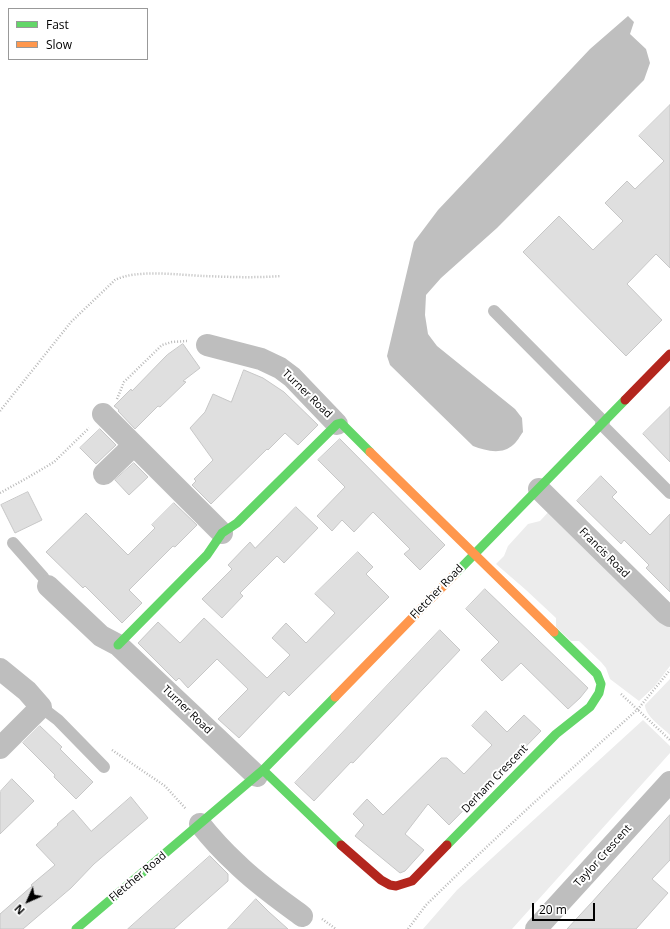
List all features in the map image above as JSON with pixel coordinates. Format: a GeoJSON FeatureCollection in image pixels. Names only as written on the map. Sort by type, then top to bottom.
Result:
{"type":"FeatureCollection","features":[{"type":"Feature","properties":{"kind":"street","name":"Turner Road"},"geometry":{"type":"LineString","coordinates":[[207,345],[261,359],[280,368],[292,377],[337,424],[341,423],[475,553]]}},
{"type":"Feature","properties":{"kind":"street","name":"Fletcher Road"},"geometry":{"type":"LineString","coordinates":[[79,928],[260,773],[670,354]]}},
{"type":"Feature","properties":{"kind":"street"},"geometry":{"type":"LineString","coordinates":[[102,414],[222,533]]}},
{"type":"Feature","properties":{"kind":"street","name":"Turner Road"},"geometry":{"type":"LineString","coordinates":[[118,644],[206,555],[222,533],[237,523],[337,424]]}},
{"type":"Feature","properties":{"kind":"street"},"geometry":{"type":"LineString","coordinates":[[104,474],[134,445]]}},
{"type":"Feature","properties":{"kind":"street","name":"Francis Road"},"geometry":{"type":"LineString","coordinates":[[539,489],[665,613],[670,616]]}},
{"type":"Feature","properties":{"kind":"street"},"geometry":{"type":"LineString","coordinates":[[475,553],[597,674],[601,682],[601,686]]}},
{"type":"Feature","properties":{"kind":"street","name":"Turner Road"},"geometry":{"type":"LineString","coordinates":[[48,586],[101,636],[118,644],[260,773]]}},
{"type":"Feature","properties":{"kind":"street"},"geometry":{"type":"LineString","coordinates":[[0,669],[27,691],[41,707],[0,748]]}},
{"type":"Feature","properties":{"kind":"street","name":"Derham Crescent"},"geometry":{"type":"LineString","coordinates":[[260,773],[328,835],[385,883],[395,886],[403,886],[412,881],[556,734],[590,706],[598,696],[601,686]]}},
{"type":"Feature","properties":{"kind":"street","name":"Taylor Crescent"},"geometry":{"type":"LineString","coordinates":[[546,926],[670,782]]}},
{"type":"Feature","properties":{"kind":"street"},"geometry":{"type":"LineString","coordinates":[[200,824],[236,864],[302,916]]}},
{"type":"Feature","properties":{"kind":"lane"},"geometry":{"type":"LineString","coordinates":[[494,311],[670,493]]}},
{"type":"Feature","properties":{"kind":"lane","name":"Turner Road"},"geometry":{"type":"LineString","coordinates":[[13,544],[43,577],[48,586]]}},
{"type":"Feature","properties":{"kind":"lane"},"geometry":{"type":"LineString","coordinates":[[41,707],[62,725],[104,767]]}},
{"type":"Feature","properties":{"kind":"path"},"geometry":{"type":"LineString","coordinates":[[0,411],[71,322],[121,276],[134,274],[246,278],[281,276]]}},
{"type":"Feature","properties":{"kind":"path"},"geometry":{"type":"LineString","coordinates":[[408,929],[426,905],[459,873],[638,709],[670,670]]}},
{"type":"Feature","properties":{"kind":"path"},"geometry":{"type":"LineString","coordinates":[[601,686],[617,690],[670,740]]}},
{"type":"Feature","properties":{"kind":"path"},"geometry":{"type":"LineString","coordinates":[[111,750],[117,752],[165,786],[200,824]]}},
{"type":"Feature","properties":{"kind":"shaded area"},"geometry":{"type":"Polygon","coordinates":[[[628,16],[634,22],[630,34],[646,49],[650,63],[644,80],[497,228],[441,278],[426,295],[425,315],[428,334],[437,346],[515,409],[522,418],[523,432],[516,442],[509,448],[499,451],[488,451],[478,448],[473,446],[390,365],[387,356],[414,242],[438,210],[590,49],[628,16]]]}},
{"type":"Feature","properties":{"kind":"shaded area"},"geometry":{"type":"Polygon","coordinates":[[[553,507],[604,568],[638,602],[642,602],[670,624],[670,666],[654,687],[639,701],[610,679],[606,668],[601,662],[579,641],[571,641],[556,627],[556,618],[496,564],[504,556],[508,546],[528,524],[540,521],[553,507]]]}},
{"type":"Feature","properties":{"kind":"shaded area"},"geometry":{"type":"Polygon","coordinates":[[[670,679],[670,735],[654,721],[648,713],[645,705],[670,679]]]}},
{"type":"Feature","properties":{"kind":"shaded area"},"geometry":{"type":"Polygon","coordinates":[[[643,720],[670,746],[670,753],[512,929],[423,929],[457,890],[643,720]]]}},
{"type":"Feature","properties":{"kind":"building"},"geometry":{"type":"Polygon","coordinates":[[[670,105],[670,268],[656,254],[627,284],[662,320],[626,356],[523,252],[559,216],[593,250],[623,221],[605,203],[627,181],[635,189],[664,161],[639,136],[670,105]]]}},
{"type":"Feature","properties":{"kind":"building"},"geometry":{"type":"Polygon","coordinates":[[[183,344],[200,368],[183,381],[186,382],[160,407],[158,406],[135,429],[114,406],[131,389],[132,391],[167,355],[183,344]]]}},
{"type":"Feature","properties":{"kind":"building"},"geometry":{"type":"Polygon","coordinates":[[[244,370],[263,378],[284,392],[318,425],[298,445],[285,433],[211,504],[192,485],[196,481],[194,479],[213,460],[190,428],[205,412],[213,394],[231,402],[244,370]]]}},
{"type":"Feature","properties":{"kind":"building"},"geometry":{"type":"Polygon","coordinates":[[[670,407],[670,462],[643,434],[670,407]]]}},
{"type":"Feature","properties":{"kind":"building"},"geometry":{"type":"Polygon","coordinates":[[[100,429],[116,445],[96,464],[80,448],[100,429]]]}},
{"type":"Feature","properties":{"kind":"building"},"geometry":{"type":"Polygon","coordinates":[[[340,439],[445,545],[420,570],[404,554],[410,549],[373,512],[354,532],[342,520],[332,531],[317,516],[345,487],[318,460],[340,439]]]}},
{"type":"Feature","properties":{"kind":"building"},"geometry":{"type":"Polygon","coordinates":[[[134,463],[148,477],[129,495],[115,480],[134,463]]]}},
{"type":"Feature","properties":{"kind":"building"},"geometry":{"type":"Polygon","coordinates":[[[601,476],[617,492],[612,497],[650,535],[670,514],[670,592],[646,568],[649,565],[624,540],[621,544],[577,501],[601,476]]]}},
{"type":"Feature","properties":{"kind":"building"},"geometry":{"type":"Polygon","coordinates":[[[28,492],[42,520],[15,533],[1,505],[28,492]]]}},
{"type":"Feature","properties":{"kind":"building"},"geometry":{"type":"Polygon","coordinates":[[[174,503],[197,525],[175,547],[173,546],[129,590],[142,603],[122,623],[85,586],[83,588],[46,552],[86,513],[128,555],[155,528],[152,525],[174,503]]]}},
{"type":"Feature","properties":{"kind":"building"},"geometry":{"type":"Polygon","coordinates":[[[296,507],[318,528],[284,563],[277,556],[240,593],[243,596],[222,618],[202,599],[232,569],[228,565],[250,542],[255,548],[296,507]]]}},
{"type":"Feature","properties":{"kind":"building"},"geometry":{"type":"Polygon","coordinates":[[[358,552],[373,567],[366,574],[389,597],[289,696],[284,691],[239,738],[218,719],[248,689],[217,659],[188,688],[179,678],[176,681],[138,643],[158,622],[180,643],[204,618],[267,678],[290,655],[272,638],[286,623],[306,643],[335,613],[315,594],[358,552]]]}},
{"type":"Feature","properties":{"kind":"building"},"geometry":{"type":"Polygon","coordinates":[[[485,589],[588,688],[568,709],[521,663],[502,681],[481,660],[499,642],[466,609],[485,589]]]}},
{"type":"Feature","properties":{"kind":"building"},"geometry":{"type":"Polygon","coordinates":[[[440,630],[460,650],[353,763],[351,762],[314,801],[295,783],[440,630]]]}},
{"type":"Feature","properties":{"kind":"building"},"geometry":{"type":"Polygon","coordinates":[[[486,711],[507,732],[524,715],[541,731],[449,825],[428,804],[405,834],[424,850],[405,871],[400,873],[355,836],[364,825],[353,814],[367,799],[383,815],[441,758],[447,758],[464,774],[492,745],[472,726],[486,711]]]}},
{"type":"Feature","properties":{"kind":"building"},"geometry":{"type":"Polygon","coordinates":[[[40,726],[62,747],[60,749],[93,782],[76,799],[54,777],[55,775],[23,743],[40,726]]]}},
{"type":"Feature","properties":{"kind":"building"},"geometry":{"type":"Polygon","coordinates":[[[12,779],[34,801],[0,834],[0,792],[12,779]]]}},
{"type":"Feature","properties":{"kind":"building"},"geometry":{"type":"Polygon","coordinates":[[[131,797],[148,818],[94,864],[71,888],[23,929],[0,929],[0,914],[55,865],[36,845],[73,810],[91,831],[131,797]]]}},
{"type":"Feature","properties":{"kind":"building"},"geometry":{"type":"Polygon","coordinates":[[[670,815],[670,860],[652,879],[668,893],[636,929],[567,929],[592,902],[670,815]]]}},
{"type":"Feature","properties":{"kind":"building"},"geometry":{"type":"Polygon","coordinates":[[[210,856],[228,874],[228,881],[174,929],[128,929],[210,856]]]}},
{"type":"Feature","properties":{"kind":"building"},"geometry":{"type":"Polygon","coordinates":[[[256,899],[269,912],[288,929],[228,929],[256,899]]]}},
{"type":"Feature","properties":{"kind":"traffic: fast"},"geometry":{"type":"LineString","coordinates":[[455,574],[625,400]]}},
{"type":"Feature","properties":{"kind":"traffic: fast"},"geometry":{"type":"LineString","coordinates":[[118,645],[207,555],[222,533],[237,523],[337,424],[341,423],[370,452]]}},
{"type":"Feature","properties":{"kind":"traffic: fast"},"geometry":{"type":"LineString","coordinates":[[447,845],[556,734],[590,707],[599,693],[601,684],[597,674],[554,632]]}},
{"type":"Feature","properties":{"kind":"traffic: fast"},"geometry":{"type":"LineString","coordinates":[[76,929],[263,770],[335,697]]}},
{"type":"Feature","properties":{"kind":"traffic: fast"},"geometry":{"type":"LineString","coordinates":[[263,770],[341,845]]}},
{"type":"Feature","properties":{"kind":"traffic: slow"},"geometry":{"type":"LineString","coordinates":[[370,452],[554,632]]}},
{"type":"Feature","properties":{"kind":"traffic: slow"},"geometry":{"type":"LineString","coordinates":[[335,697],[455,574]]}},
{"type":"Feature","properties":{"kind":"traffic: jam"},"geometry":{"type":"LineString","coordinates":[[625,400],[670,354]]}},
{"type":"Feature","properties":{"kind":"traffic: jam"},"geometry":{"type":"LineString","coordinates":[[341,845],[381,880],[390,885],[396,886],[412,881],[447,845]]}}]}
